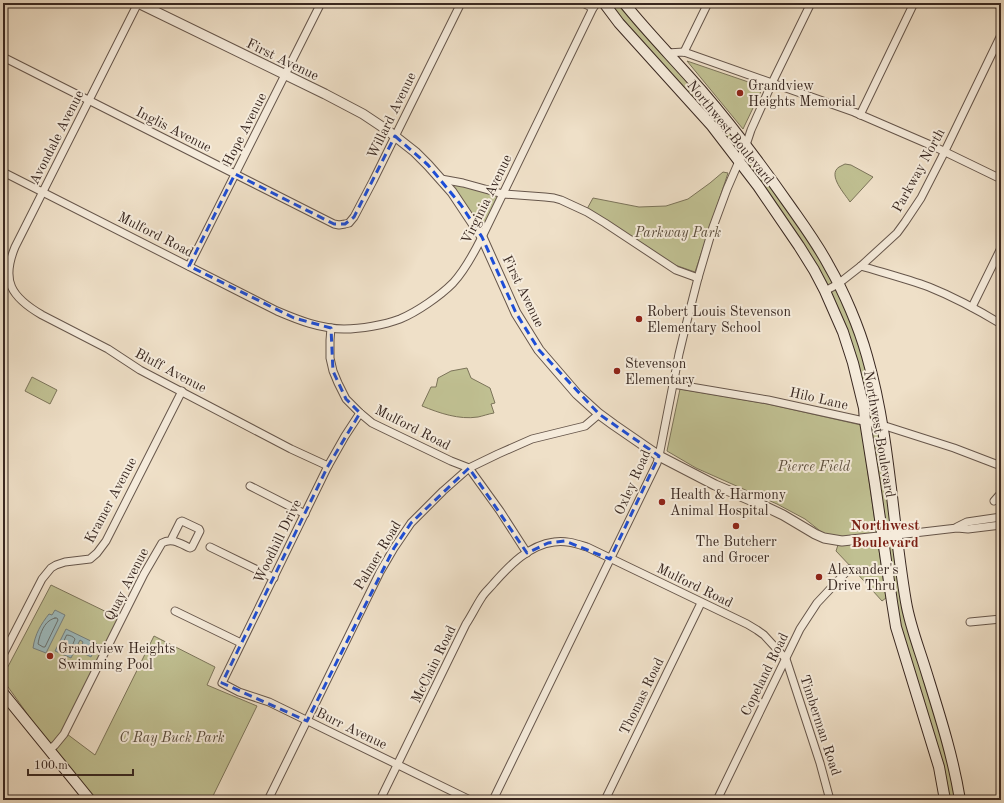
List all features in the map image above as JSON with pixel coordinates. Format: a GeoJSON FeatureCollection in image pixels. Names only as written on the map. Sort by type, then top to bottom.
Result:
{"type":"FeatureCollection","features":[{"type":"Feature","properties":{"kind":"main road","name":"Northwest Boulevard"},"geometry":{"type":"LineString","coordinates":[[604,3],[619,23],[712,126],[739,161],[799,246],[825,291],[853,363],[864,408],[896,627],[939,767],[945,800]]}},
{"type":"Feature","properties":{"kind":"main road","name":"Northwest Boulevard"},"geometry":{"type":"LineString","coordinates":[[624,3],[701,90],[766,171],[829,265],[853,316],[867,354],[876,390],[906,603],[952,758],[960,800]]}},
{"type":"Feature","properties":{"kind":"main road"},"geometry":{"type":"LineString","coordinates":[[3,693],[90,800]]}},
{"type":"Feature","properties":{"kind":"street","name":"First Avenue"},"geometry":{"type":"LineString","coordinates":[[138,3],[148,5],[285,76],[363,114],[415,152],[442,179],[482,237],[516,313],[547,360],[577,394],[598,414],[660,456],[715,485],[783,515],[814,534],[824,538],[842,541],[957,528],[968,529],[1001,524]]}},
{"type":"Feature","properties":{"kind":"street","name":"Avondale Avenue"},"geometry":{"type":"LineString","coordinates":[[11,285],[8,277],[10,258],[138,3]]}},
{"type":"Feature","properties":{"kind":"street","name":"Hope Avenue"},"geometry":{"type":"LineString","coordinates":[[189,266],[321,3]]}},
{"type":"Feature","properties":{"kind":"street","name":"Willard Avenue"},"geometry":{"type":"LineString","coordinates":[[334,224],[339,225],[349,223],[354,217],[461,3]]}},
{"type":"Feature","properties":{"kind":"street"},"geometry":{"type":"LineString","coordinates":[[583,3],[595,5]]}},
{"type":"Feature","properties":{"kind":"street"},"geometry":{"type":"LineString","coordinates":[[684,52],[708,3]]}},
{"type":"Feature","properties":{"kind":"street","name":"Oxley Road"},"geometry":{"type":"LineString","coordinates":[[493,800],[660,456],[685,329],[698,278],[727,189],[772,83],[811,3]]}},
{"type":"Feature","properties":{"kind":"street"},"geometry":{"type":"LineString","coordinates":[[860,115],[914,3]]}},
{"type":"Feature","properties":{"kind":"street"},"geometry":{"type":"LineString","coordinates":[[997,3],[1001,5]]}},
{"type":"Feature","properties":{"kind":"street","name":"Virginia Avenue"},"geometry":{"type":"LineString","coordinates":[[331,328],[344,329],[378,326],[401,319],[439,296],[453,283],[461,273],[482,237],[595,5]]}},
{"type":"Feature","properties":{"kind":"street","name":"Parkway North"},"geometry":{"type":"LineString","coordinates":[[825,291],[838,284],[861,266],[897,233],[906,222],[921,198],[945,152],[1001,35]]}},
{"type":"Feature","properties":{"kind":"street"},"geometry":{"type":"LineString","coordinates":[[667,52],[684,52],[860,115],[945,152],[1001,179]]}},
{"type":"Feature","properties":{"kind":"street","name":"Inglis Avenue"},"geometry":{"type":"LineString","coordinates":[[3,57],[334,224]]}},
{"type":"Feature","properties":{"kind":"street","name":"Mulford Road"},"geometry":{"type":"LineString","coordinates":[[3,172],[277,310],[294,318],[331,328],[330,358],[333,371],[346,399],[372,423],[438,455],[469,468]]}},
{"type":"Feature","properties":{"kind":"street"},"geometry":{"type":"LineString","coordinates":[[442,179],[503,194],[545,197],[562,200],[587,212],[605,223],[676,270],[698,278]]}},
{"type":"Feature","properties":{"kind":"street"},"geometry":{"type":"LineString","coordinates":[[972,307],[1001,248]]}},
{"type":"Feature","properties":{"kind":"street"},"geometry":{"type":"LineString","coordinates":[[861,266],[928,287],[972,307],[1001,324]]}},
{"type":"Feature","properties":{"kind":"street","name":"Bluff Avenue"},"geometry":{"type":"LineString","coordinates":[[11,285],[16,294],[31,309],[102,346],[140,370],[293,450],[328,466]]}},
{"type":"Feature","properties":{"kind":"street","name":"Hilo Lane"},"geometry":{"type":"LineString","coordinates":[[673,384],[768,400],[882,425],[954,448],[1001,466]]}},
{"type":"Feature","properties":{"kind":"street","name":"Kramer Avenue"},"geometry":{"type":"LineString","coordinates":[[3,655],[42,580],[51,568],[56,564],[90,558],[104,545],[182,391]]}},
{"type":"Feature","properties":{"kind":"street","name":"Woodhill Drive"},"geometry":{"type":"LineString","coordinates":[[222,683],[328,466],[360,413]]}},
{"type":"Feature","properties":{"kind":"street","name":"Palmer Road"},"geometry":{"type":"LineString","coordinates":[[268,800],[380,572],[411,523],[443,490],[469,468],[532,439],[585,426],[598,414]]}},
{"type":"Feature","properties":{"kind":"street"},"geometry":{"type":"LineString","coordinates":[[469,468],[500,511],[527,553]]}},
{"type":"Feature","properties":{"kind":"street"},"geometry":{"type":"LineString","coordinates":[[250,486],[305,514]]}},
{"type":"Feature","properties":{"kind":"street"},"geometry":{"type":"LineString","coordinates":[[994,501],[1001,493]]}},
{"type":"Feature","properties":{"kind":"street","name":"First Avenue"},"geometry":{"type":"LineString","coordinates":[[957,528],[967,522],[1001,517]]}},
{"type":"Feature","properties":{"kind":"street","name":"Quay Avenue"},"geometry":{"type":"LineString","coordinates":[[49,750],[64,734],[144,574],[162,543],[166,540],[171,540]]}},
{"type":"Feature","properties":{"kind":"street","name":"Mulford Road"},"geometry":{"type":"LineString","coordinates":[[527,553],[536,547],[548,543],[566,542],[588,547],[757,630],[786,659]]}},
{"type":"Feature","properties":{"kind":"street"},"geometry":{"type":"LineString","coordinates":[[210,547],[274,578]]}},
{"type":"Feature","properties":{"kind":"street","name":"McClain Road"},"geometry":{"type":"LineString","coordinates":[[380,800],[466,624],[482,597],[506,570],[527,553]]}},
{"type":"Feature","properties":{"kind":"street","name":"Copeland Road"},"geometry":{"type":"LineString","coordinates":[[717,800],[800,629],[817,603],[849,569]]}},
{"type":"Feature","properties":{"kind":"street","name":"Thomas Road"},"geometry":{"type":"LineString","coordinates":[[605,800],[701,603]]}},
{"type":"Feature","properties":{"kind":"street"},"geometry":{"type":"LineString","coordinates":[[175,611],[241,643]]}},
{"type":"Feature","properties":{"kind":"street"},"geometry":{"type":"LineString","coordinates":[[970,622],[1001,619]]}},
{"type":"Feature","properties":{"kind":"street","name":"Timberman Road"},"geometry":{"type":"LineString","coordinates":[[786,659],[820,762],[830,800]]}},
{"type":"Feature","properties":{"kind":"street","name":"Burr Avenue"},"geometry":{"type":"LineString","coordinates":[[222,683],[239,692],[269,702],[470,800]]}},
{"type":"Feature","properties":{"kind":"highlighted area"},"geometry":{"type":"Polygon","coordinates":[[[395,136],[428,165],[461,205],[482,237],[516,313],[539,350],[599,414],[659,456],[610,559],[565,541],[548,543],[527,553],[469,468],[411,523],[394,548],[307,721],[222,683],[328,466],[360,413],[346,399],[333,371],[331,328],[294,318],[189,266],[235,174],[334,224],[345,224],[354,217],[395,136]]]}},
{"type":"Feature","properties":{"kind":"green space"},"geometry":{"type":"Polygon","coordinates":[[[604,3],[624,3],[701,90],[829,265],[867,354],[906,603],[960,800],[945,800],[904,652],[864,408],[825,291],[758,186],[604,3]]]}},
{"type":"Feature","properties":{"kind":"green space"},"geometry":{"type":"Polygon","coordinates":[[[687,61],[763,87],[743,129],[687,61]]]}},
{"type":"Feature","properties":{"kind":"green space"},"geometry":{"type":"Polygon","coordinates":[[[845,164],[851,165],[873,177],[850,202],[841,190],[835,175],[836,170],[845,164]]]}},
{"type":"Feature","properties":{"kind":"green space","name":"Parkway Park"},"geometry":{"type":"Polygon","coordinates":[[[723,172],[728,173],[695,272],[672,264],[645,245],[587,209],[593,198],[639,207],[666,206],[688,199],[723,172]]]}},
{"type":"Feature","properties":{"kind":"green space"},"geometry":{"type":"Polygon","coordinates":[[[448,182],[501,195],[483,232],[448,182]]]}},
{"type":"Feature","properties":{"kind":"green space"},"geometry":{"type":"Polygon","coordinates":[[[467,368],[471,378],[490,388],[495,403],[491,404],[494,413],[478,417],[464,418],[442,413],[422,406],[431,387],[436,387],[438,378],[451,371],[467,368]]]}},
{"type":"Feature","properties":{"kind":"green space"},"geometry":{"type":"Polygon","coordinates":[[[32,377],[57,390],[50,404],[25,391],[32,377]]]}},
{"type":"Feature","properties":{"kind":"green space","name":"Pierce Field"},"geometry":{"type":"Polygon","coordinates":[[[680,389],[768,404],[861,425],[886,598],[882,601],[836,551],[838,545],[805,519],[777,504],[696,468],[667,451],[680,389]]]}},
{"type":"Feature","properties":{"kind":"green space","name":"C Ray Buck Park"},"geometry":{"type":"Polygon","coordinates":[[[51,585],[119,618],[63,731],[95,755],[154,636],[215,667],[207,685],[257,706],[211,800],[90,800],[82,790],[3,680],[3,676],[51,585]]]}},
{"type":"Feature","properties":{"kind":"water"},"geometry":{"type":"Polygon","coordinates":[[[55,610],[65,615],[46,653],[33,648],[34,643],[43,622],[49,614],[52,615],[55,610]]]}},
{"type":"Feature","properties":{"kind":"water"},"geometry":{"type":"Polygon","coordinates":[[[66,629],[97,644],[91,657],[79,651],[83,642],[80,640],[71,658],[55,651],[66,629]]]}},
{"type":"Feature","properties":{"kind":"place","name":"Grandview Heights Memorial"},"geometry":{"type":"Point","coordinates":[740,93]}},
{"type":"Feature","properties":{"kind":"place","name":"Robert Louis Stevenson Elementary School"},"geometry":{"type":"Point","coordinates":[639,319]}},
{"type":"Feature","properties":{"kind":"place","name":"Stevenson Elementary"},"geometry":{"type":"Point","coordinates":[617,371]}},
{"type":"Feature","properties":{"kind":"place","name":"Health & Harmony Animal Hospital"},"geometry":{"type":"Point","coordinates":[662,502]}},
{"type":"Feature","properties":{"kind":"place","name":"The Butcherr and Grocer"},"geometry":{"type":"Point","coordinates":[736,526]}},
{"type":"Feature","properties":{"kind":"place","name":"Alexander's Drive Thru"},"geometry":{"type":"Point","coordinates":[819,577]}},
{"type":"Feature","properties":{"kind":"place","name":"Grandview Heights Swimming Pool"},"geometry":{"type":"Point","coordinates":[50,656]}},
{"type":"Feature","properties":{"kind":"district","name":"Northwest Boulevard"},"geometry":{"type":"Point","coordinates":[885,534]}}]}
